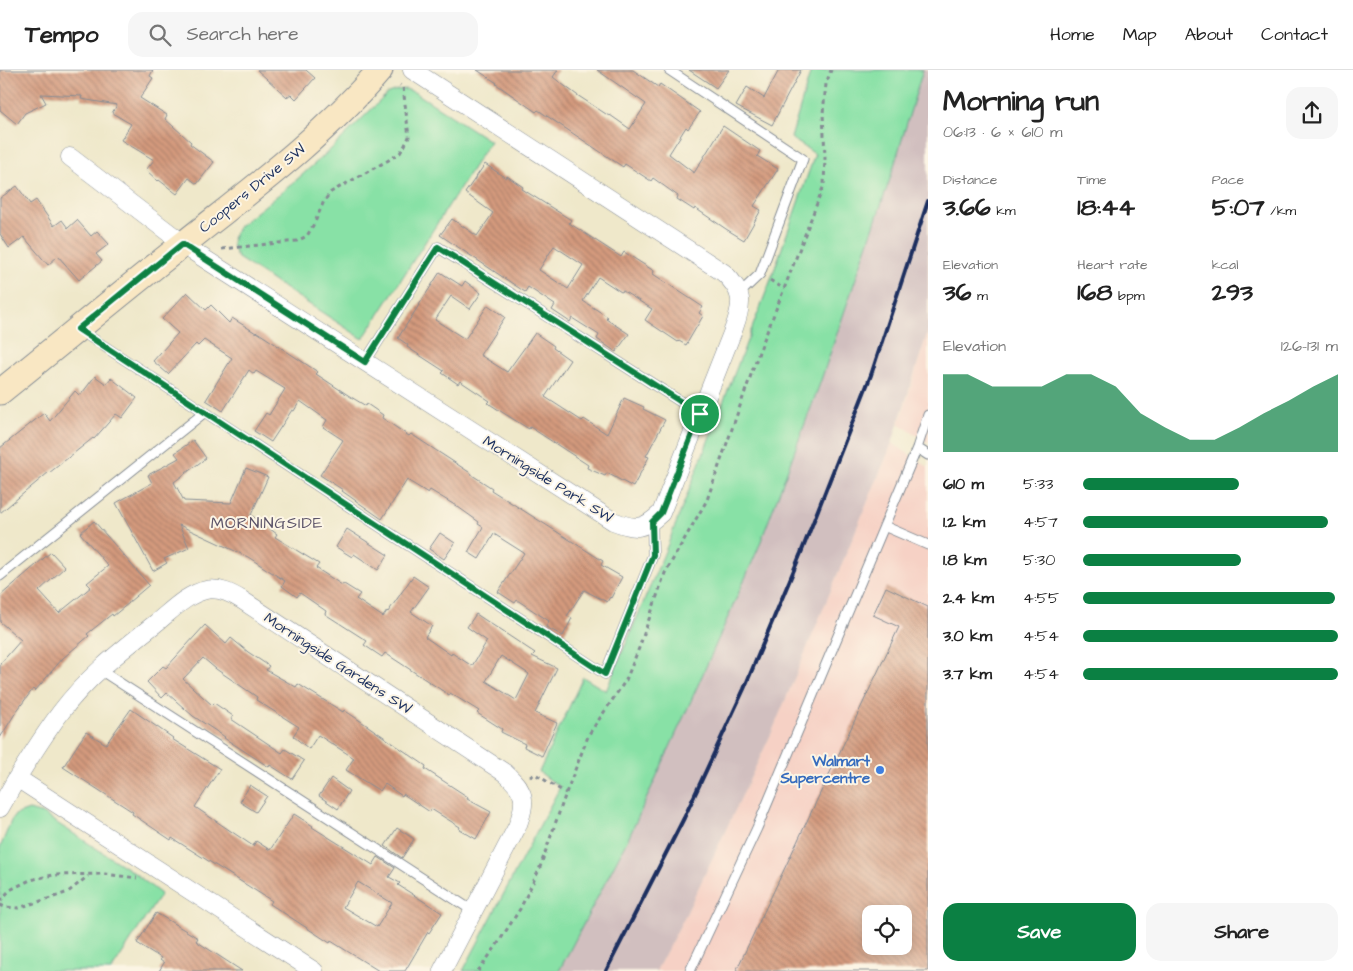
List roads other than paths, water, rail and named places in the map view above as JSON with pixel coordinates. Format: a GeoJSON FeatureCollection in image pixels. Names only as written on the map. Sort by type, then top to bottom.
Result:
{"type":"FeatureCollection","features":[{"type":"Feature","properties":{"kind":"street"},"geometry":{"type":"LineString","coordinates":[[412,70],[724,272],[735,283],[740,294],[740,312],[661,513],[652,522]]}},
{"type":"Feature","properties":{"kind":"street","name":"Coopers Drive SW"},"geometry":{"type":"LineString","coordinates":[[0,392],[78,329],[188,248],[235,204],[325,128],[380,71]]}},
{"type":"Feature","properties":{"kind":"street","name":"Morningside Park SW"},"geometry":{"type":"LineString","coordinates":[[70,157],[188,248],[613,521],[626,526],[641,527],[652,522]]}},
{"type":"Feature","properties":{"kind":"street","name":"Morningside Gardens SW"},"geometry":{"type":"LineString","coordinates":[[0,808],[16,778],[61,711],[87,682],[117,654],[179,604],[208,589],[225,591],[242,600],[505,773],[516,784],[523,798],[523,811],[517,827],[473,911]]}},
{"type":"Feature","properties":{"kind":"street"},"geometry":{"type":"LineString","coordinates":[[16,778],[314,971]]}},
{"type":"Feature","properties":{"kind":"street"},"geometry":{"type":"LineString","coordinates":[[442,971],[473,911]]}},
{"type":"Feature","properties":{"kind":"lane"},"geometry":{"type":"LineString","coordinates":[[670,70],[803,159],[760,274],[740,294]]}},
{"type":"Feature","properties":{"kind":"lane"},"geometry":{"type":"LineString","coordinates":[[365,362],[438,247],[700,414]]}},
{"type":"Feature","properties":{"kind":"lane"},"geometry":{"type":"LineString","coordinates":[[78,329],[605,674],[653,555],[652,522]]}},
{"type":"Feature","properties":{"kind":"lane"},"geometry":{"type":"LineString","coordinates":[[0,576],[205,412]]}},
{"type":"Feature","properties":{"kind":"lane"},"geometry":{"type":"LineString","coordinates":[[690,971],[757,828],[917,448],[928,415]]}},
{"type":"Feature","properties":{"kind":"lane"},"geometry":{"type":"LineString","coordinates":[[917,448],[928,455]]}},
{"type":"Feature","properties":{"kind":"lane"},"geometry":{"type":"LineString","coordinates":[[884,526],[928,545]]}},
{"type":"Feature","properties":{"kind":"lane"},"geometry":{"type":"LineString","coordinates":[[100,670],[473,911]]}},
{"type":"Feature","properties":{"kind":"railway"},"geometry":{"type":"LineString","coordinates":[[606,971],[684,818],[744,689],[801,553],[871,375],[928,201]]}},
{"type":"Feature","properties":{"kind":"place","name":"Walmart Supercentre"},"geometry":{"type":"Point","coordinates":[880,770]}},
{"type":"Feature","properties":{"kind":"district","name":"MORNINGSIDE"},"geometry":{"type":"Point","coordinates":[267,522]}}]}
